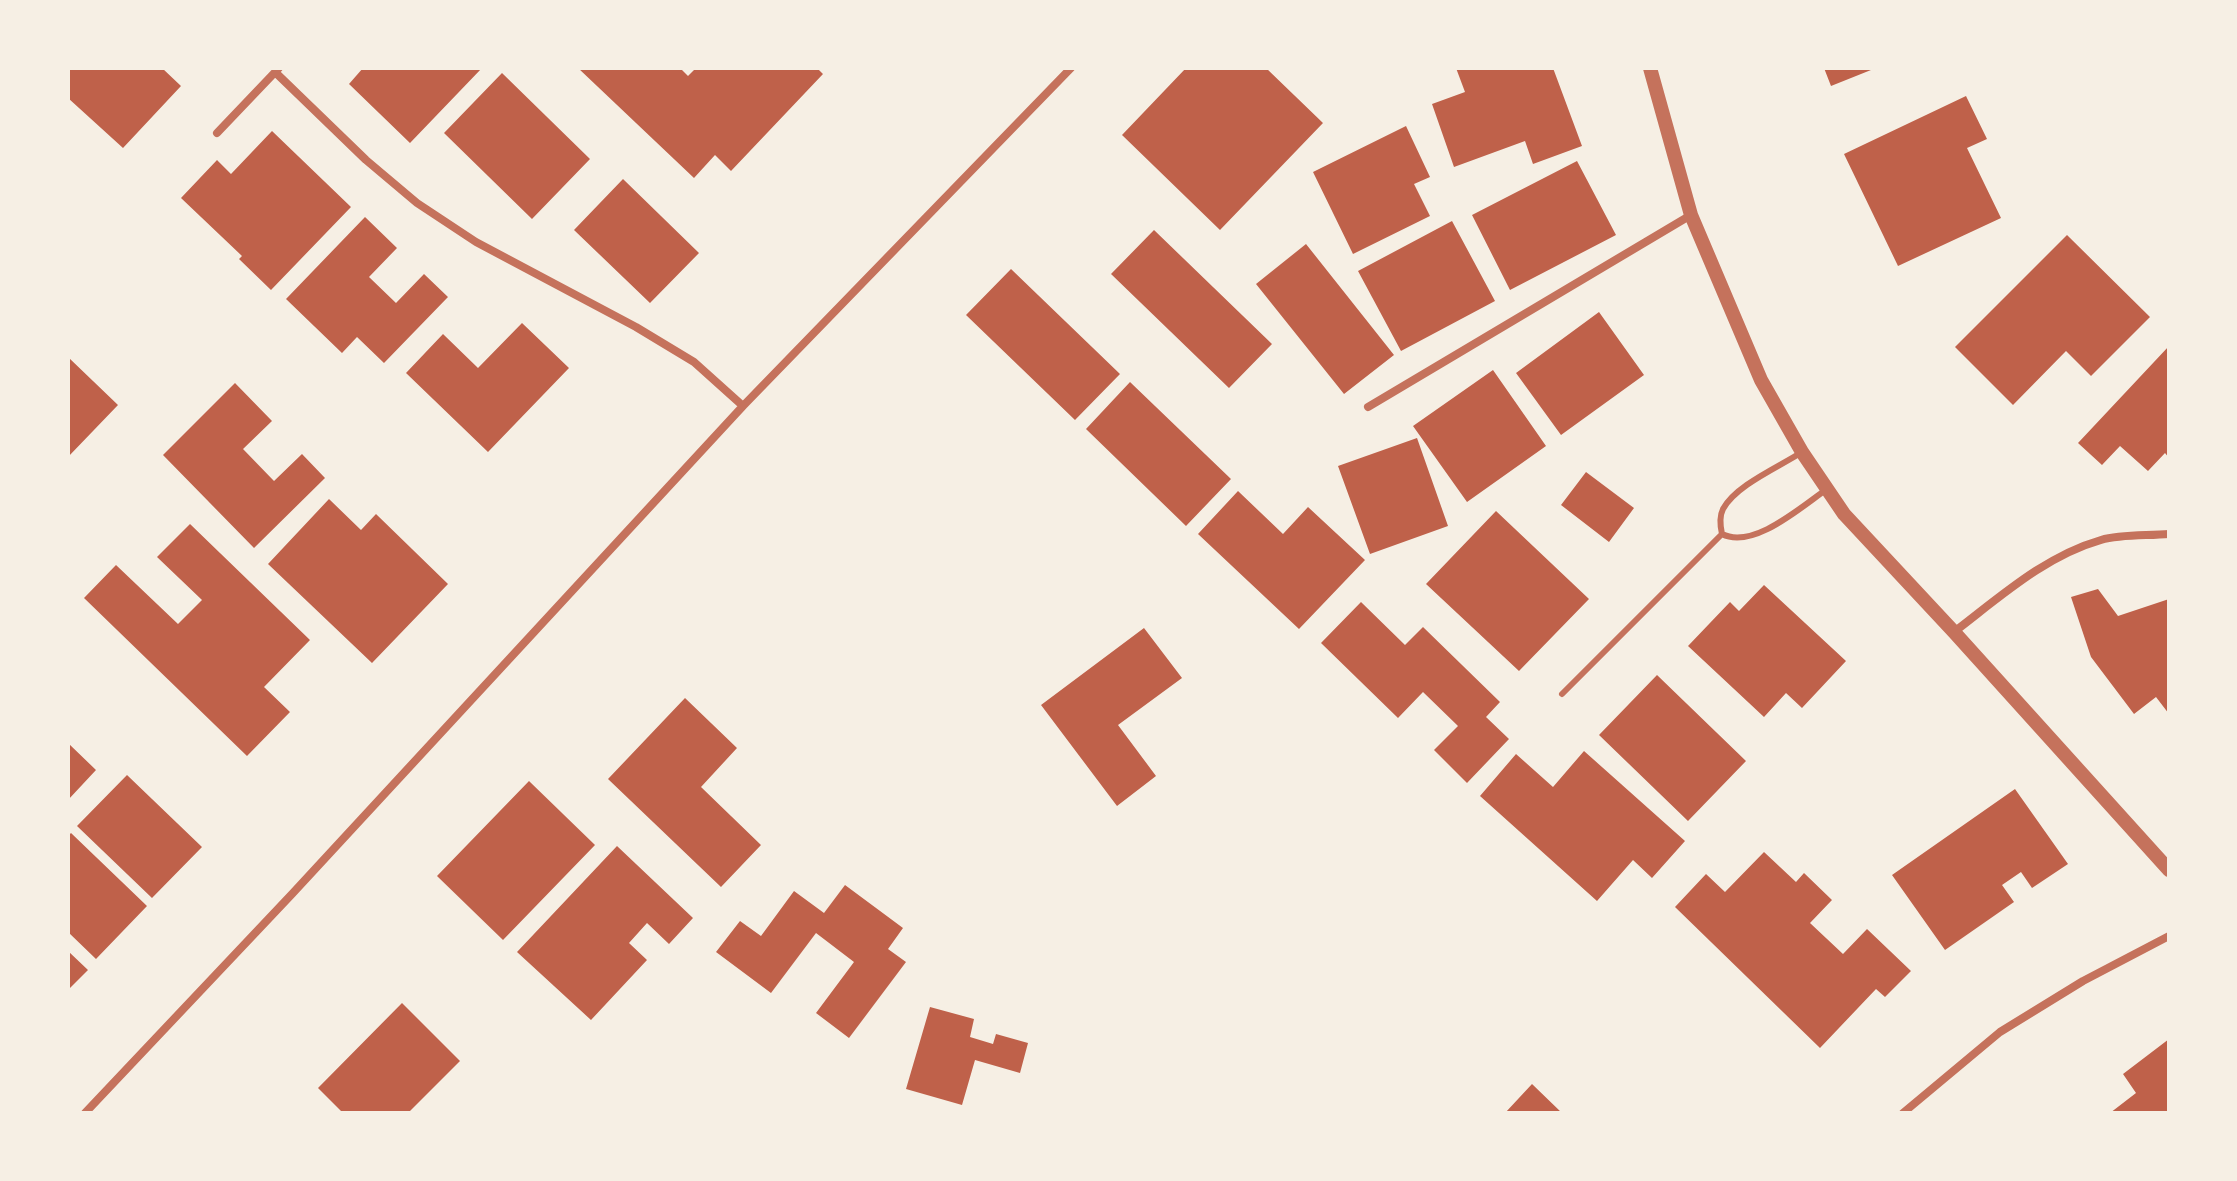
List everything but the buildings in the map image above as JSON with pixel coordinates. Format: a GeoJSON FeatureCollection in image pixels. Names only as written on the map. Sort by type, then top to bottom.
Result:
{"type":"FeatureCollection","features":[{"type":"Feature","properties":{"kind":"street"},"geometry":{"type":"LineString","coordinates":[[85,1113],[743,406],[1071,68]]}},
{"type":"Feature","properties":{"kind":"street"},"geometry":{"type":"LineString","coordinates":[[1650,68],[1691,215],[1761,380],[1802,452],[1844,514],[2169,870]]}},
{"type":"Feature","properties":{"kind":"street"},"geometry":{"type":"LineString","coordinates":[[217,133],[277,70],[366,160],[417,203],[476,242],[636,327],[694,362],[743,406]]}},
{"type":"Feature","properties":{"kind":"street"},"geometry":{"type":"LineString","coordinates":[[1368,407],[1691,215]]}},
{"type":"Feature","properties":{"kind":"street"},"geometry":{"type":"LineString","coordinates":[[1954,632],[2057,557],[2103,539],[2169,534]]}},
{"type":"Feature","properties":{"kind":"street"},"geometry":{"type":"LineString","coordinates":[[1903,1113],[2000,1032],[2083,981],[2169,936]]}},
{"type":"Feature","properties":{"kind":"lane"},"geometry":{"type":"LineString","coordinates":[[1802,452],[1737,492],[1723,509],[1719,523],[1722,534],[1730,538],[1761,534],[1827,489]]}},
{"type":"Feature","properties":{"kind":"lane"},"geometry":{"type":"LineString","coordinates":[[1562,694],[1722,534]]}}]}
